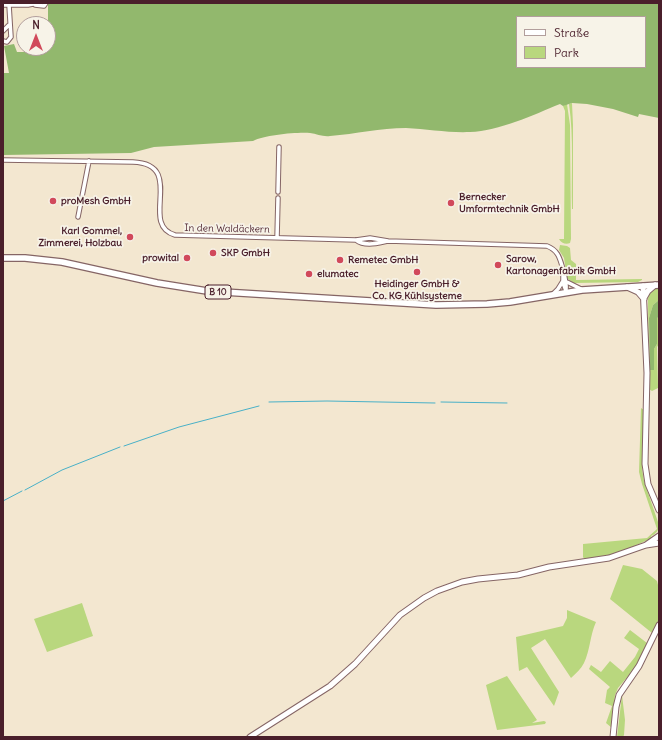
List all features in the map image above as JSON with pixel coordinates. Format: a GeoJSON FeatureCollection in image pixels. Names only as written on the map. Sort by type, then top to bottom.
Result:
{"type":"FeatureCollection","features":[{"type":"Feature","properties":{"kind":"main road","name":"B 10"},"geometry":{"type":"LineString","coordinates":[[3,258],[25,258],[62,262],[169,286],[195,290],[447,305],[500,303],[582,290],[657,285]]}},
{"type":"Feature","properties":{"kind":"street"},"geometry":{"type":"LineString","coordinates":[[28,5],[38,3]]}},
{"type":"Feature","properties":{"kind":"street"},"geometry":{"type":"LineString","coordinates":[[3,5],[44,6],[46,3]]}},
{"type":"Feature","properties":{"kind":"street"},"geometry":{"type":"LineString","coordinates":[[3,41],[7,42],[10,40],[9,5]]}},
{"type":"Feature","properties":{"kind":"street"},"geometry":{"type":"LineString","coordinates":[[3,31],[10,24]]}},
{"type":"Feature","properties":{"kind":"street"},"geometry":{"type":"LineString","coordinates":[[278,192],[279,147]]}},
{"type":"Feature","properties":{"kind":"street","name":"In den Waldäckern"},"geometry":{"type":"LineString","coordinates":[[3,160],[147,163],[152,166],[157,173],[160,182],[160,220],[164,229],[171,234],[193,236],[356,240],[369,244],[388,241],[547,246],[556,251],[560,256],[564,272],[566,292]]}},
{"type":"Feature","properties":{"kind":"street"},"geometry":{"type":"LineString","coordinates":[[78,217],[89,161]]}},
{"type":"Feature","properties":{"kind":"street","name":"In den Waldäckern"},"geometry":{"type":"LineString","coordinates":[[277,238],[278,198]]}},
{"type":"Feature","properties":{"kind":"street"},"geometry":{"type":"LineString","coordinates":[[553,294],[565,281],[582,290]]}},
{"type":"Feature","properties":{"kind":"street"},"geometry":{"type":"LineString","coordinates":[[644,299],[648,291],[657,285]]}},
{"type":"Feature","properties":{"kind":"street"},"geometry":{"type":"LineString","coordinates":[[643,286],[647,373],[645,464],[647,480],[659,510]]}},
{"type":"Feature","properties":{"kind":"street"},"geometry":{"type":"LineString","coordinates":[[625,287],[638,292],[644,299]]}},
{"type":"Feature","properties":{"kind":"street"},"geometry":{"type":"LineString","coordinates":[[646,545],[659,536]]}},
{"type":"Feature","properties":{"kind":"street"},"geometry":{"type":"LineString","coordinates":[[250,737],[330,686],[355,664],[400,615],[411,606],[437,591],[478,578],[518,575],[549,567],[609,558],[646,545],[659,543]]}},
{"type":"Feature","properties":{"kind":"street"},"geometry":{"type":"LineString","coordinates":[[613,737],[616,707],[619,695],[639,666],[659,625]]}},
{"type":"Feature","properties":{"kind":"green space"},"geometry":{"type":"Polygon","coordinates":[[[48,3],[659,3],[659,118],[639,114],[638,117],[613,109],[572,103],[563,106],[560,104],[504,126],[481,131],[462,132],[406,128],[327,136],[310,133],[297,133],[281,134],[253,141],[154,147],[131,153],[3,155],[3,73],[9,73],[4,46],[14,44],[16,56],[56,56],[56,16],[48,16],[48,3]]]}},
{"type":"Feature","properties":{"kind":"green space"},"geometry":{"type":"Polygon","coordinates":[[[572,103],[573,209],[571,117],[569,104],[572,103]]]}},
{"type":"Feature","properties":{"kind":"green space"},"geometry":{"type":"Polygon","coordinates":[[[567,104],[570,125],[571,239],[570,243],[565,244],[559,239],[564,239],[565,111],[563,106],[567,104]]]}},
{"type":"Feature","properties":{"kind":"green space"},"geometry":{"type":"Polygon","coordinates":[[[560,245],[570,248],[571,260],[576,264],[576,280],[642,280],[638,282],[573,283],[567,278],[564,258],[559,250],[560,245]]]}},
{"type":"Feature","properties":{"kind":"green space"},"geometry":{"type":"Polygon","coordinates":[[[659,288],[659,300],[653,305],[649,318],[650,370],[654,370],[654,349],[657,344],[657,318],[659,317],[659,344],[657,347],[658,388],[652,391],[649,389],[648,299],[651,292],[659,288]]]}},
{"type":"Feature","properties":{"kind":"green space"},"geometry":{"type":"Polygon","coordinates":[[[659,300],[657,344],[654,349],[654,370],[650,370],[649,318],[653,305],[659,300]]]}},
{"type":"Feature","properties":{"kind":"green space"},"geometry":{"type":"Polygon","coordinates":[[[641,408],[644,410],[642,469],[644,481],[659,525],[658,529],[656,533],[651,536],[652,538],[621,552],[609,556],[585,560],[583,557],[583,544],[647,538],[657,529],[639,472],[641,408]]]}},
{"type":"Feature","properties":{"kind":"green space"},"geometry":{"type":"Polygon","coordinates":[[[623,565],[642,569],[657,581],[658,592],[659,587],[659,619],[652,633],[610,599],[623,565]]]}},
{"type":"Feature","properties":{"kind":"green space"},"geometry":{"type":"Polygon","coordinates":[[[82,603],[93,636],[47,652],[34,619],[82,603]]]}},
{"type":"Feature","properties":{"kind":"green space"},"geometry":{"type":"Polygon","coordinates":[[[567,610],[596,622],[586,658],[578,671],[571,678],[545,639],[531,648],[559,692],[554,706],[527,667],[519,671],[516,637],[563,626],[567,618],[567,610]]]}},
{"type":"Feature","properties":{"kind":"green space"},"geometry":{"type":"Polygon","coordinates":[[[630,630],[647,643],[635,668],[618,688],[615,695],[612,728],[606,723],[612,706],[605,703],[607,690],[610,687],[589,669],[591,665],[601,672],[610,661],[623,672],[635,657],[639,649],[624,638],[630,630]]]}},
{"type":"Feature","properties":{"kind":"green space"},"geometry":{"type":"Polygon","coordinates":[[[507,676],[537,720],[532,723],[544,721],[546,722],[545,724],[497,730],[486,685],[507,676]]]}},
{"type":"Feature","properties":{"kind":"green space"},"geometry":{"type":"Polygon","coordinates":[[[622,695],[625,720],[624,735],[623,737],[617,737],[622,695]]]}},
{"type":"Feature","properties":{"kind":"waterway"},"geometry":{"type":"LineString","coordinates":[[269,402],[327,401],[435,403]]}},
{"type":"Feature","properties":{"kind":"waterway"},"geometry":{"type":"LineString","coordinates":[[441,402],[507,403]]}},
{"type":"Feature","properties":{"kind":"waterway"},"geometry":{"type":"LineString","coordinates":[[124,446],[179,427],[259,406]]}},
{"type":"Feature","properties":{"kind":"waterway"},"geometry":{"type":"LineString","coordinates":[[25,490],[62,470],[120,447]]}},
{"type":"Feature","properties":{"kind":"waterway"},"geometry":{"type":"LineString","coordinates":[[3,501],[22,491]]}},
{"type":"Feature","properties":{"kind":"place","name":"proMesh GmbH"},"geometry":{"type":"Point","coordinates":[53,201]}},
{"type":"Feature","properties":{"kind":"place","name":"Bernecker Umformtechnik GmbH"},"geometry":{"type":"Point","coordinates":[451,203]}},
{"type":"Feature","properties":{"kind":"place","name":"Karl Gommel, Zimmerei, Holzbau"},"geometry":{"type":"Point","coordinates":[130,237]}},
{"type":"Feature","properties":{"kind":"place","name":"SKP GmbH"},"geometry":{"type":"Point","coordinates":[213,253]}},
{"type":"Feature","properties":{"kind":"place","name":"prowital"},"geometry":{"type":"Point","coordinates":[187,258]}},
{"type":"Feature","properties":{"kind":"place","name":"Remetec GmbH"},"geometry":{"type":"Point","coordinates":[340,260]}},
{"type":"Feature","properties":{"kind":"place","name":"Sarow, Kartonagenfabrik GmbH"},"geometry":{"type":"Point","coordinates":[498,265]}},
{"type":"Feature","properties":{"kind":"place","name":"Heidinger GmbH & Co. KG Kühlsysteme"},"geometry":{"type":"Point","coordinates":[417,272]}},
{"type":"Feature","properties":{"kind":"place","name":"elumatec"},"geometry":{"type":"Point","coordinates":[309,274]}}]}
